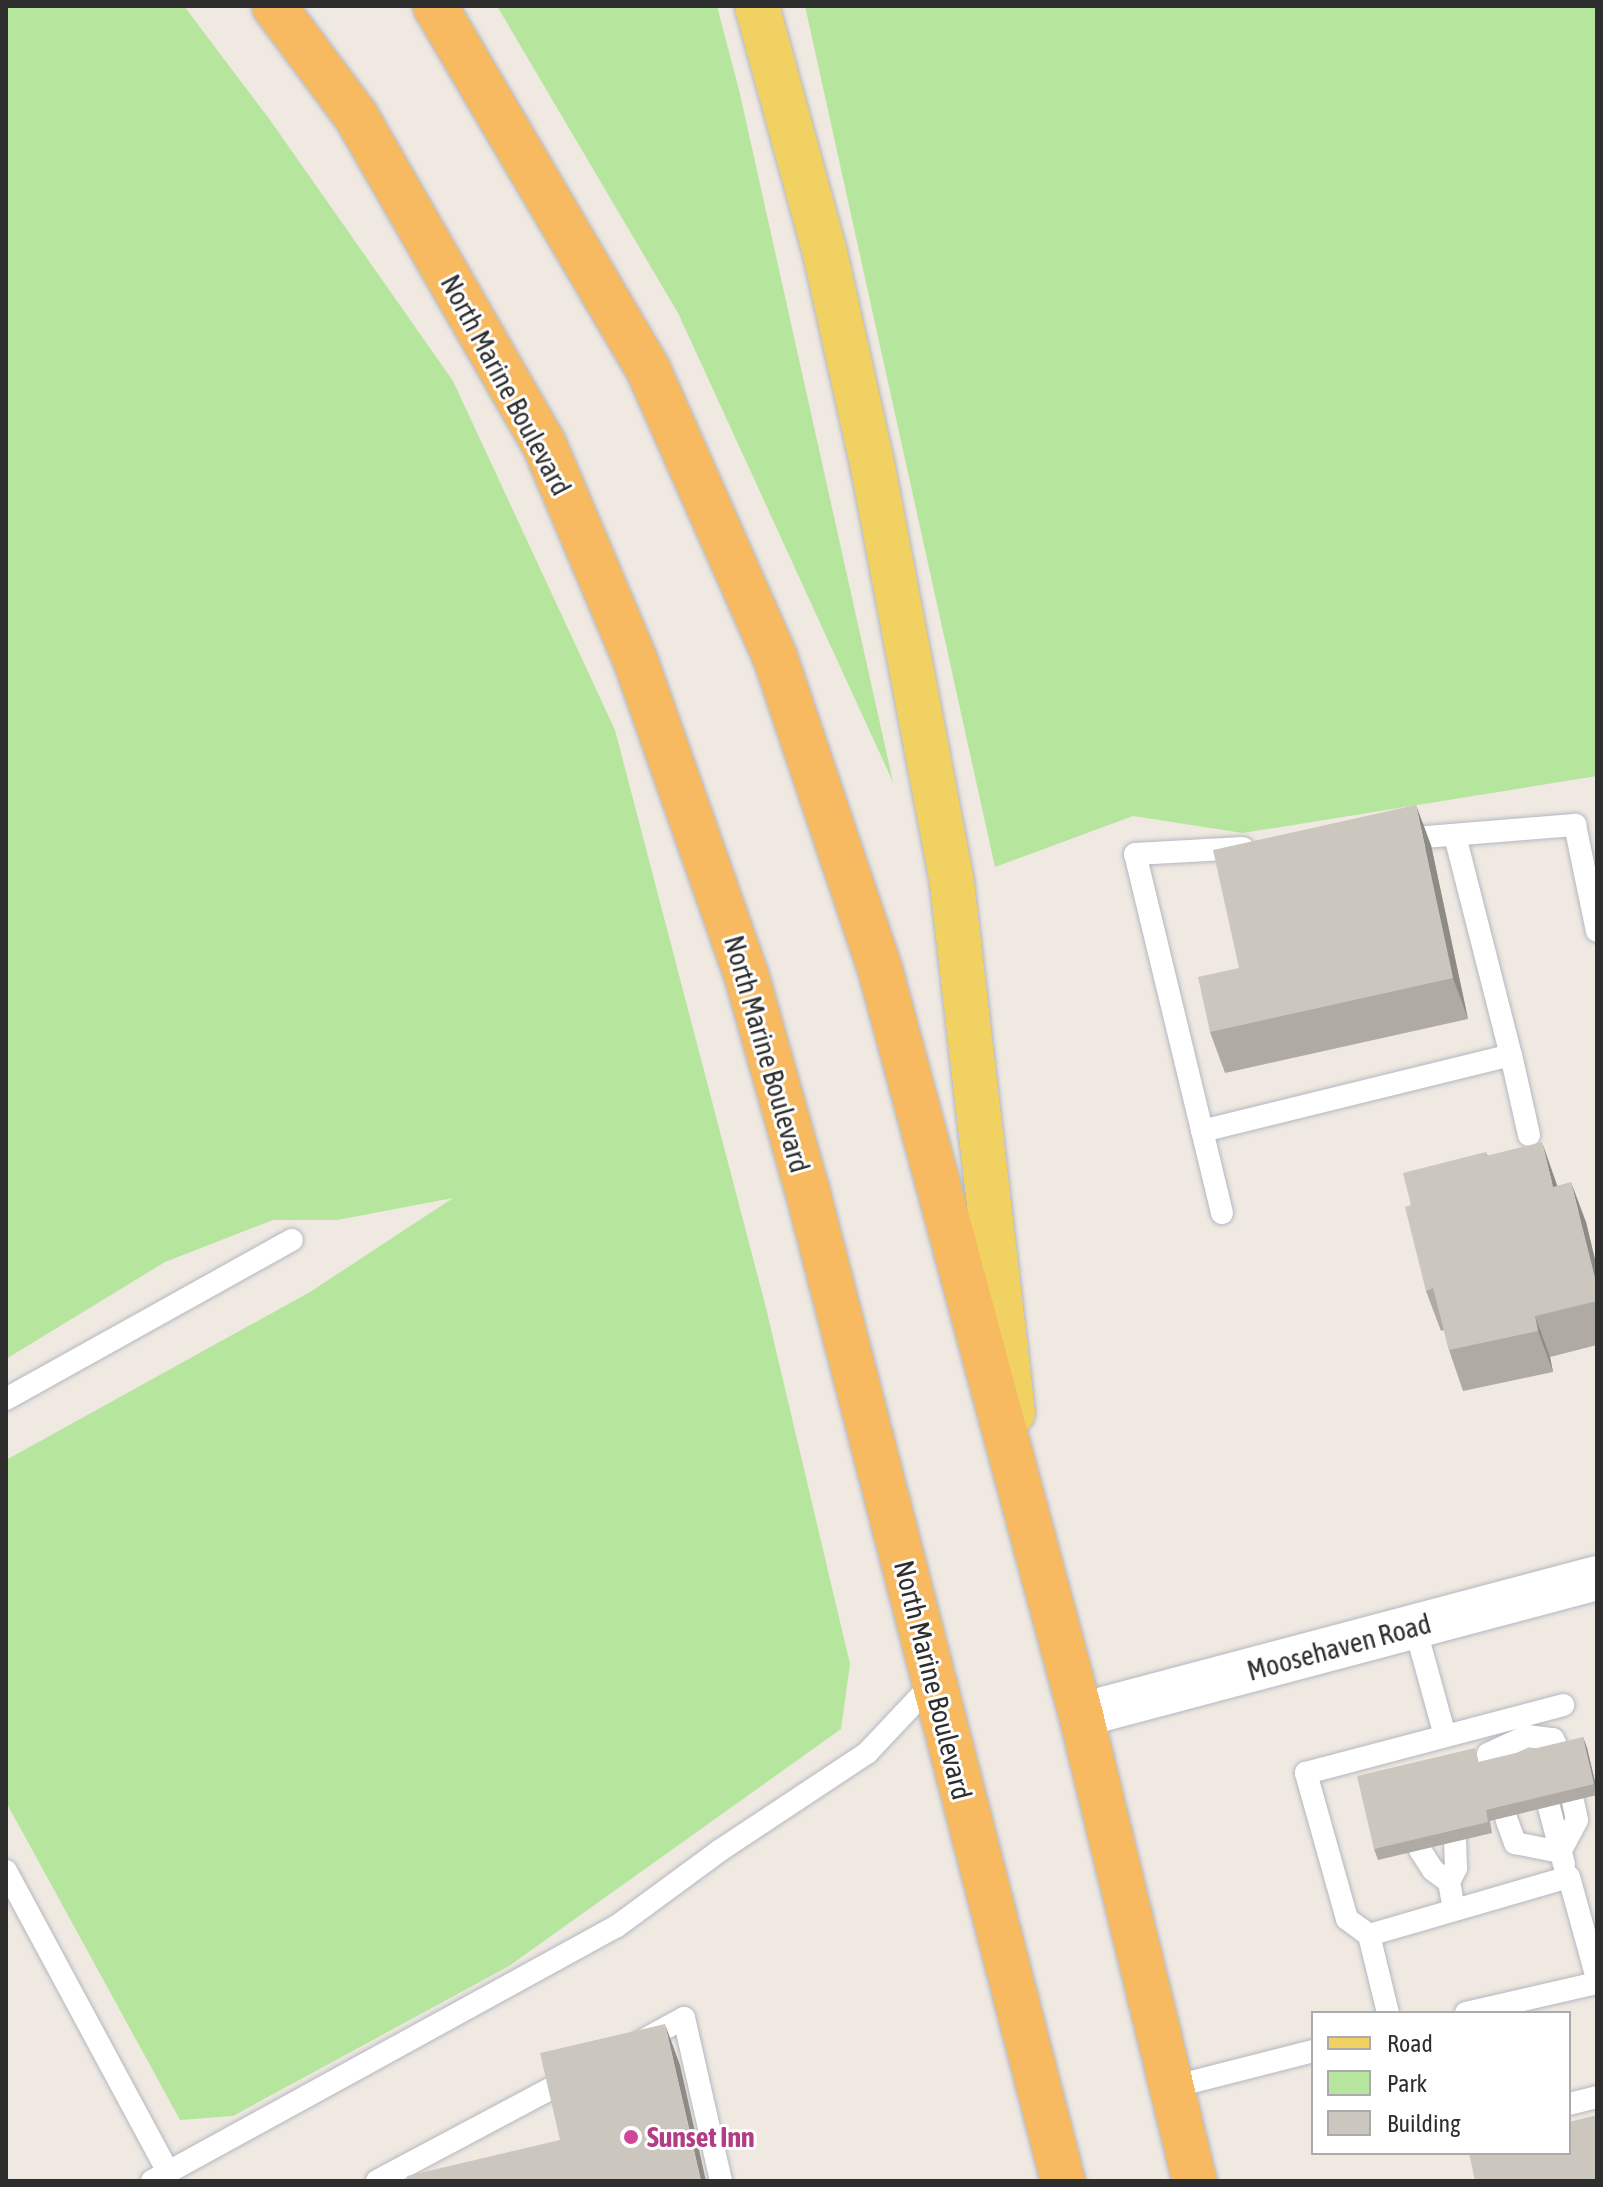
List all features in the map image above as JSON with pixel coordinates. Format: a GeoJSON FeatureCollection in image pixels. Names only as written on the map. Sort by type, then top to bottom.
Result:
{"type":"FeatureCollection","features":[{"type":"Feature","properties":{"kind":"highway","name":"North Marine Boulevard"},"geometry":{"type":"LineString","coordinates":[[274,6],[356,116],[544,444],[636,662],[746,974],[807,1189],[1063,2181]]}},
{"type":"Feature","properties":{"kind":"highway"},"geometry":{"type":"LineString","coordinates":[[435,6],[648,369],[775,657],[880,969],[1081,1715],[1195,2181]]}},
{"type":"Feature","properties":{"kind":"main road"},"geometry":{"type":"LineString","coordinates":[[757,6],[825,253],[866,437],[952,883],[1024,1506]]}},
{"type":"Feature","properties":{"kind":"street","name":"Moosehaven Road"},"geometry":{"type":"LineString","coordinates":[[1081,1715],[1597,1578]]}},
{"type":"Feature","properties":{"kind":"lane"},"geometry":{"type":"LineString","coordinates":[[1378,840],[1575,825],[1597,931]]}},
{"type":"Feature","properties":{"kind":"lane"},"geometry":{"type":"LineString","coordinates":[[1455,836],[1529,1135]]}},
{"type":"Feature","properties":{"kind":"lane"},"geometry":{"type":"LineString","coordinates":[[1222,1213],[1135,854],[1272,846]]}},
{"type":"Feature","properties":{"kind":"lane"},"geometry":{"type":"LineString","coordinates":[[1202,1131],[1511,1055]]}},
{"type":"Feature","properties":{"kind":"lane"},"geometry":{"type":"LineString","coordinates":[[6,1399],[292,1240]]}},
{"type":"Feature","properties":{"kind":"lane"},"geometry":{"type":"LineString","coordinates":[[1415,1627],[1445,1736]]}},
{"type":"Feature","properties":{"kind":"lane"},"geometry":{"type":"LineString","coordinates":[[6,1871],[160,2177],[617,1926],[719,1851],[867,1753],[933,1683]]}},
{"type":"Feature","properties":{"kind":"lane"},"geometry":{"type":"LineString","coordinates":[[1524,1726],[1513,1766],[1488,1754],[1524,1726],[1563,1705]]}},
{"type":"Feature","properties":{"kind":"lane"},"geometry":{"type":"LineString","coordinates":[[1388,2011],[1369,1935],[1347,1919],[1306,1773],[1411,1758],[1445,1736],[1524,1726],[1553,1739],[1560,1754]]}},
{"type":"Feature","properties":{"kind":"lane"},"geometry":{"type":"LineString","coordinates":[[1560,1852],[1577,1820],[1573,1801]]}},
{"type":"Feature","properties":{"kind":"lane"},"geometry":{"type":"LineString","coordinates":[[1474,2011],[1597,1981],[1560,1852],[1527,1812],[1526,1830],[1560,1852]]}},
{"type":"Feature","properties":{"kind":"lane"},"geometry":{"type":"LineString","coordinates":[[1454,1910],[1449,1882],[1456,1868],[1455,1841]]}},
{"type":"Feature","properties":{"kind":"lane"},"geometry":{"type":"LineString","coordinates":[[1420,1850],[1433,1870],[1449,1882]]}},
{"type":"Feature","properties":{"kind":"lane"},"geometry":{"type":"LineString","coordinates":[[1369,1935],[1569,1877]]}},
{"type":"Feature","properties":{"kind":"lane"},"geometry":{"type":"LineString","coordinates":[[628,2048],[684,2018],[721,2181]]}},
{"type":"Feature","properties":{"kind":"lane"},"geometry":{"type":"LineString","coordinates":[[1172,2087],[1311,2052]]}},
{"type":"Feature","properties":{"kind":"lane"},"geometry":{"type":"LineString","coordinates":[[377,2181],[587,2070]]}},
{"type":"Feature","properties":{"kind":"lane"},"geometry":{"type":"LineString","coordinates":[[1571,2104],[1597,2097]]}},
{"type":"Feature","properties":{"kind":"green space"},"geometry":{"type":"Polygon","coordinates":[[[6,6],[184,6],[270,120],[453,381],[615,730],[766,1308],[850,1664],[841,1729],[509,1966],[233,2116],[180,2120],[6,1802],[6,1460],[310,1292],[453,1198],[337,1220],[273,1220],[165,1262],[6,1359],[6,6]]]}},
{"type":"Feature","properties":{"kind":"green space"},"geometry":{"type":"Polygon","coordinates":[[[497,6],[717,6],[740,94],[893,782],[678,313],[497,6]]]}},
{"type":"Feature","properties":{"kind":"green space"},"geometry":{"type":"Polygon","coordinates":[[[805,6],[1597,6],[1597,776],[1243,833],[1133,816],[995,867],[805,6]]]}},
{"type":"Feature","properties":{"kind":"building"},"geometry":{"type":"Polygon","coordinates":[[[1416,805],[1453,978],[1210,1032],[1198,977],[1239,968],[1213,850],[1416,805]]]}},
{"type":"Feature","properties":{"kind":"building"},"geometry":{"type":"Polygon","coordinates":[[[1542,1142],[1553,1187],[1571,1182],[1597,1286],[1597,1301],[1535,1316],[1538,1331],[1449,1350],[1433,1288],[1426,1291],[1405,1207],[1411,1205],[1403,1173],[1486,1152],[1486,1156],[1542,1142]]]}},
{"type":"Feature","properties":{"kind":"building"},"geometry":{"type":"Polygon","coordinates":[[[1583,1737],[1594,1784],[1486,1810],[1488,1822],[1374,1849],[1357,1776],[1475,1748],[1478,1762],[1583,1737]]]}},
{"type":"Feature","properties":{"kind":"building"},"geometry":{"type":"Polygon","coordinates":[[[665,2024],[701,2181],[408,2181],[407,2176],[560,2140],[540,2053],[665,2024]]]}},
{"type":"Feature","properties":{"kind":"building"},"geometry":{"type":"Polygon","coordinates":[[[1597,2115],[1597,2181],[1475,2181],[1469,2155],[1571,2155],[1571,2122],[1597,2115]]]}},
{"type":"Feature","properties":{"kind":"place","name":"Sunset Inn"},"geometry":{"type":"Point","coordinates":[631,2137]}}]}
